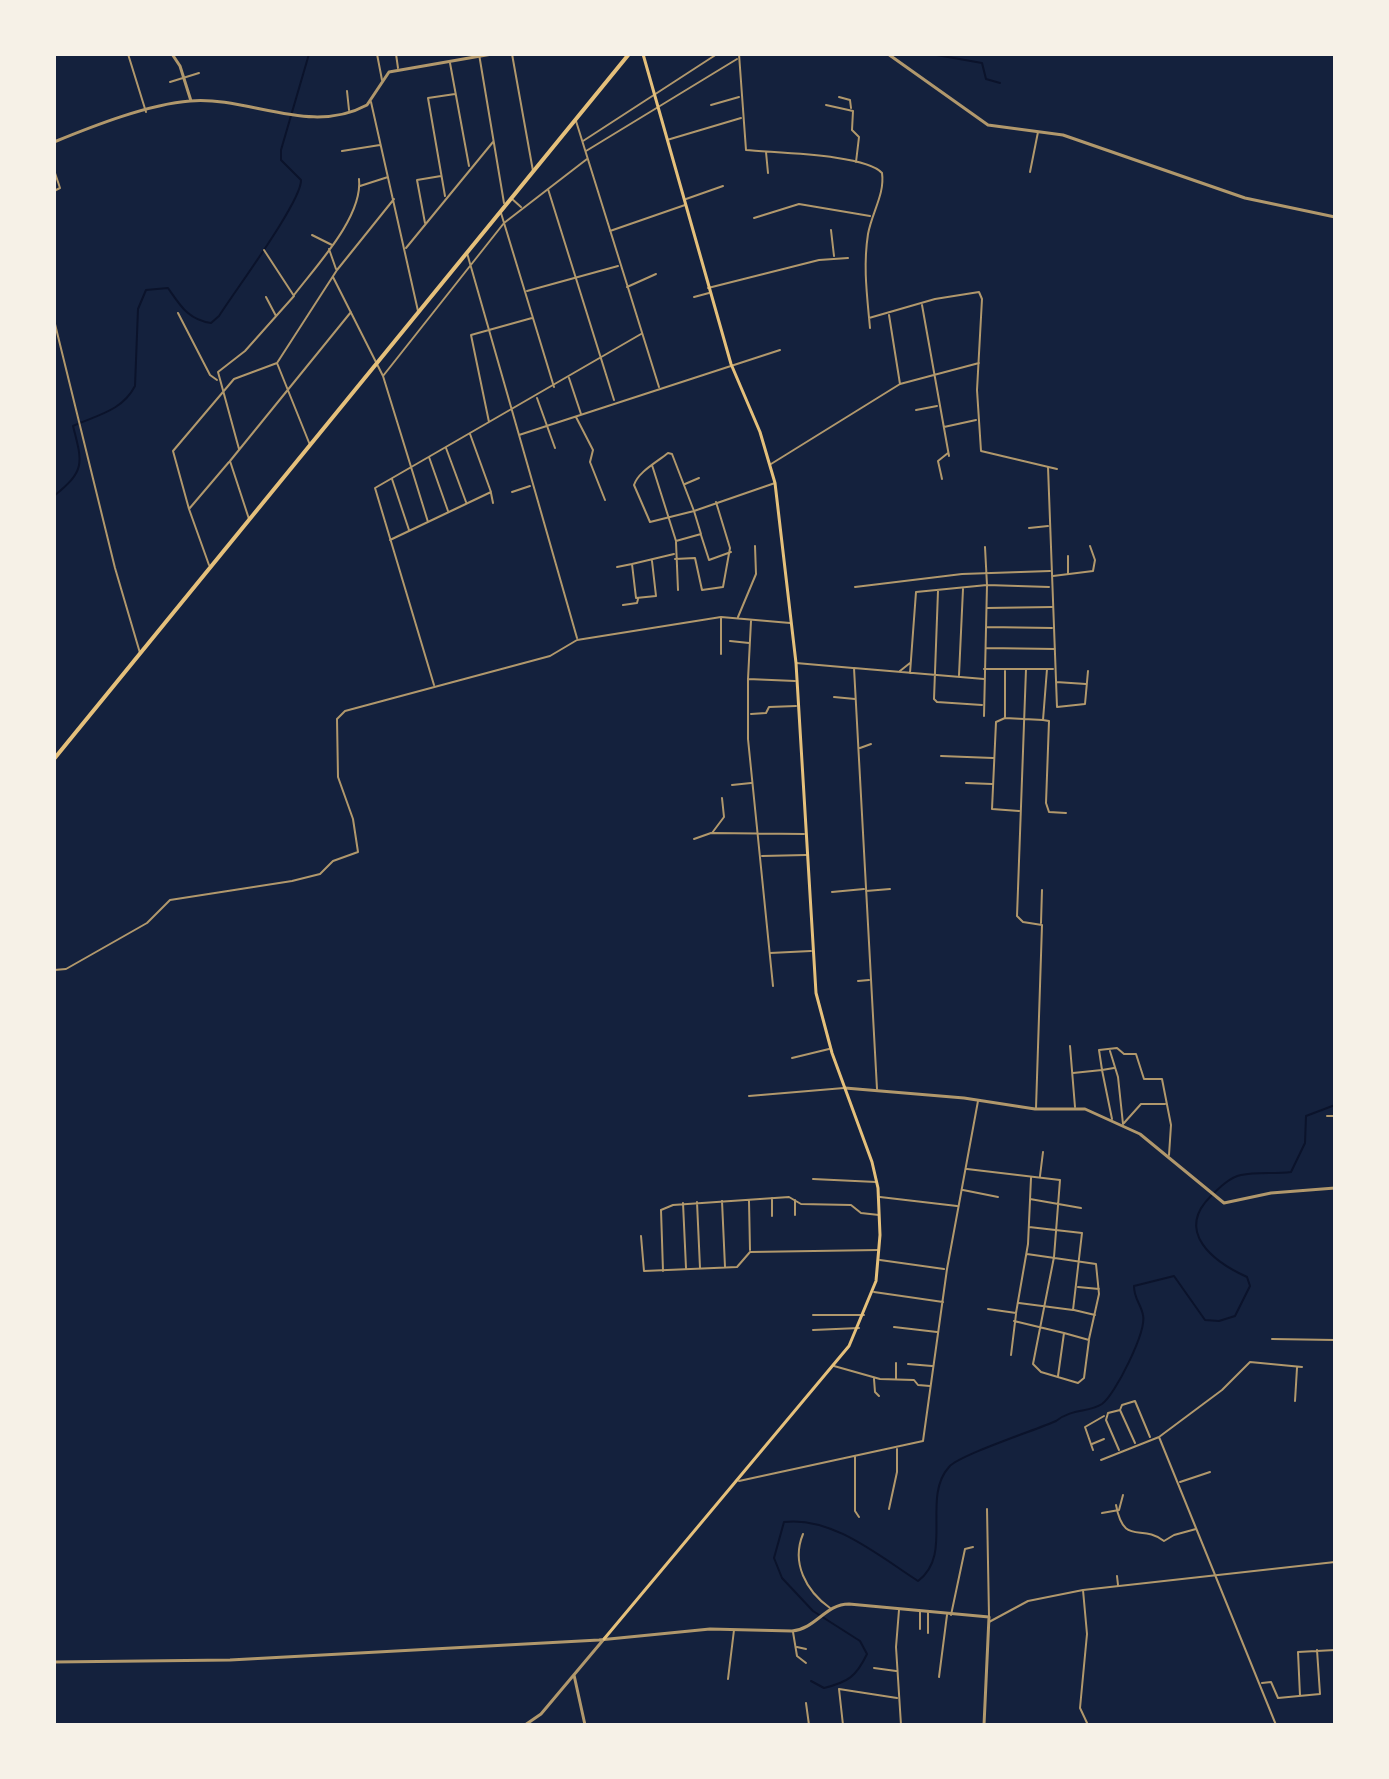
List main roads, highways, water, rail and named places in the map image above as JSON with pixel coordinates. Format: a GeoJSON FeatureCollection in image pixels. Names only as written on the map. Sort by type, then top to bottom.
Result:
{"type":"FeatureCollection","features":[{"type":"Feature","properties":{"kind":"highway"},"geometry":{"type":"LineString","coordinates":[[54,759],[629,54]]}},
{"type":"Feature","properties":{"kind":"main road"},"geometry":{"type":"LineString","coordinates":[[604,1639],[834,1366],[859,1328],[873,1292],[880,1250],[877,1182],[830,1048],[816,993],[796,663],[775,483],[731,364],[708,290],[643,54]]}},
{"type":"Feature","properties":{"kind":"waterway"},"geometry":{"type":"LineString","coordinates":[[54,496],[71,480],[79,466],[79,449],[73,426],[116,407],[135,386],[138,309],[146,290],[168,288],[190,315],[211,323],[219,316],[291,207],[301,180],[281,160],[281,150],[309,54]]}},
{"type":"Feature","properties":{"kind":"waterway"},"geometry":{"type":"LineString","coordinates":[[931,54],[982,63],[986,79],[1000,83]]}},
{"type":"Feature","properties":{"kind":"waterway"},"geometry":{"type":"LineString","coordinates":[[811,1681],[824,1688],[845,1681],[855,1673],[867,1654],[860,1641],[813,1611],[782,1578],[774,1558],[784,1522],[820,1525],[837,1531],[918,1581],[929,1570],[934,1557],[937,1494],[949,1467],[967,1456],[1068,1414],[1097,1407],[1108,1398],[1129,1362],[1143,1323],[1134,1286],[1174,1276],[1205,1320],[1219,1321],[1235,1316],[1250,1286],[1247,1277],[1222,1263],[1203,1244],[1196,1222],[1201,1209],[1211,1196],[1237,1176],[1291,1172],[1305,1143],[1306,1116],[1335,1105]]}}]}
